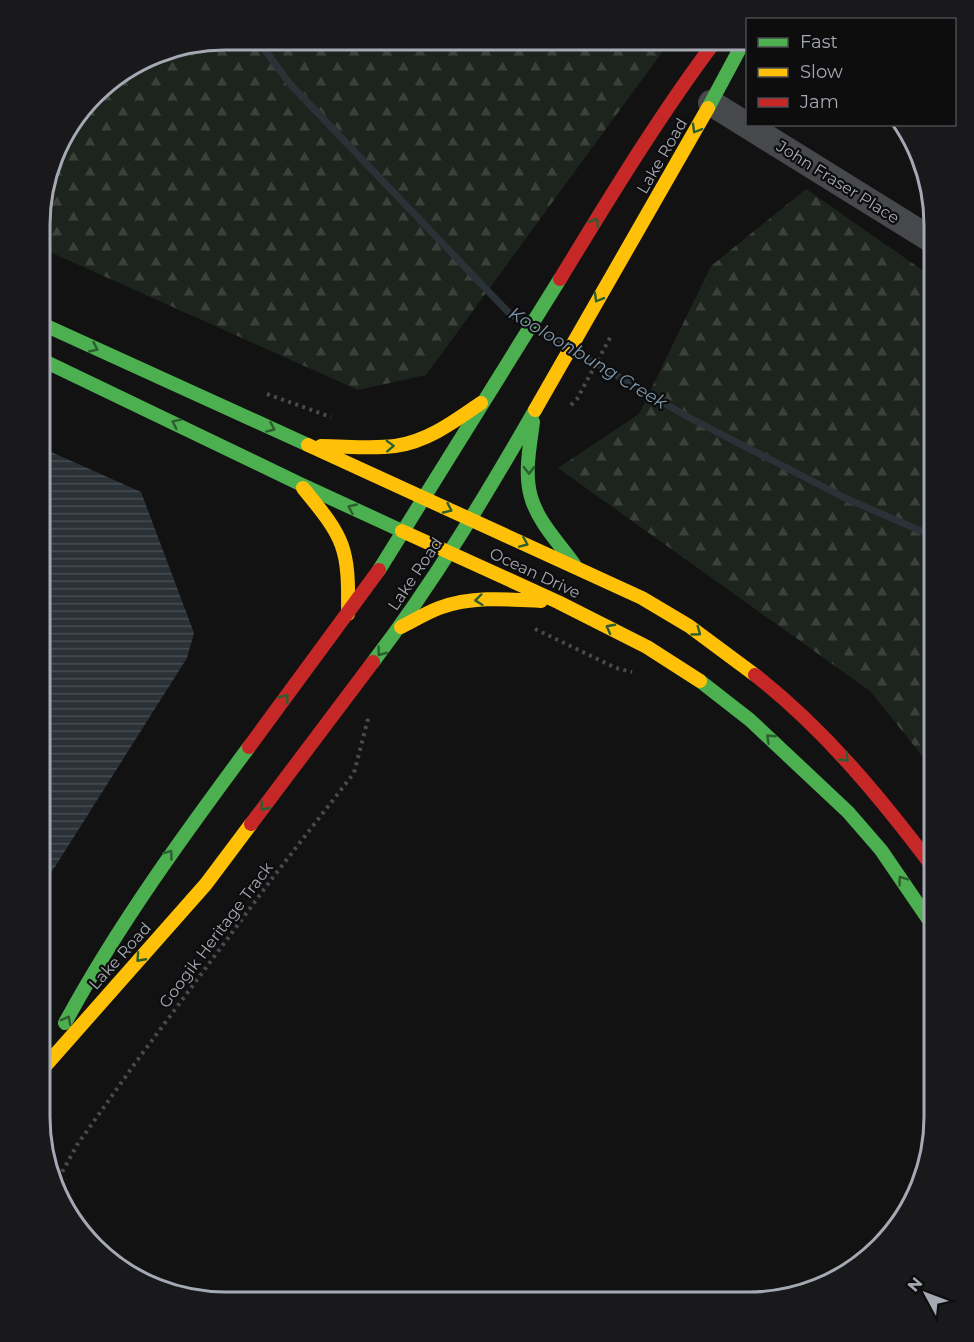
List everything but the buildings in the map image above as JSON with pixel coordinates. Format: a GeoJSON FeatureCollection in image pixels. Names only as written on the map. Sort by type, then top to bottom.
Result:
{"type":"FeatureCollection","features":[{"type":"Feature","properties":{"kind":"main road","name":"Lake Road"},"geometry":{"type":"LineString","coordinates":[[50,1060],[206,884],[399,628],[471,520],[580,328],[697,94],[713,49]]}},
{"type":"Feature","properties":{"kind":"main road","name":"Lake Road"},"geometry":{"type":"LineString","coordinates":[[50,1051],[85,986],[166,859],[348,614],[405,532],[641,147],[697,94],[736,49]]}},
{"type":"Feature","properties":{"kind":"main road","name":"Ocean Drive"},"geometry":{"type":"LineString","coordinates":[[50,328],[642,597],[733,658],[798,711],[860,773],[924,855]]}},
{"type":"Feature","properties":{"kind":"main road","name":"Ocean Drive"},"geometry":{"type":"LineString","coordinates":[[50,364],[298,483],[558,602],[647,647],[707,686],[750,720],[848,812],[880,850],[924,911]]}},
{"type":"Feature","properties":{"kind":"main road"},"geometry":{"type":"LineString","coordinates":[[310,446],[397,446],[414,442],[458,419],[488,398]]}},
{"type":"Feature","properties":{"kind":"main road"},"geometry":{"type":"LineString","coordinates":[[534,411],[528,464],[531,498],[540,515],[575,565]]}},
{"type":"Feature","properties":{"kind":"main road"},"geometry":{"type":"LineString","coordinates":[[298,483],[327,518],[340,538],[345,553],[348,614]]}},
{"type":"Feature","properties":{"kind":"main road"},"geometry":{"type":"LineString","coordinates":[[399,628],[439,608],[459,602],[495,598],[558,602]]}},
{"type":"Feature","properties":{"kind":"street","name":"John Fraser Place"},"geometry":{"type":"LineString","coordinates":[[697,94],[746,124]]}},
{"type":"Feature","properties":{"kind":"street","name":"John Fraser Place"},"geometry":{"type":"LineString","coordinates":[[748,126],[924,235]]}},
{"type":"Feature","properties":{"kind":"path"},"geometry":{"type":"LineString","coordinates":[[577,399],[608,345],[614,329]]}},
{"type":"Feature","properties":{"kind":"path"},"geometry":{"type":"LineString","coordinates":[[260,392],[296,403],[336,420]]}},
{"type":"Feature","properties":{"kind":"path"},"geometry":{"type":"LineString","coordinates":[[530,627],[616,668],[636,674]]}},
{"type":"Feature","properties":{"kind":"path","name":"Googik Heritage Track"},"geometry":{"type":"LineString","coordinates":[[60,1176],[77,1145],[136,1062],[274,876],[354,773],[370,712]]}},
{"type":"Feature","properties":{"kind":"path"},"geometry":{"type":"LineString","coordinates":[[921,947],[924,952]]}},
{"type":"Feature","properties":{"kind":"green space"},"geometry":{"type":"Polygon","coordinates":[[[225,49],[664,49],[426,375],[358,390],[50,252],[51,202],[55,179],[79,127],[101,101],[118,86],[147,68],[179,55],[202,51],[225,49]]]}},
{"type":"Feature","properties":{"kind":"green space"},"geometry":{"type":"Polygon","coordinates":[[[806,189],[924,271],[924,758],[870,691],[558,468],[639,414],[711,266],[806,189]]]}},
{"type":"Feature","properties":{"kind":"shaded area"},"geometry":{"type":"Polygon","coordinates":[[[50,451],[141,492],[194,633],[187,658],[50,875],[50,451]]]}},
{"type":"Feature","properties":{"kind":"waterway","name":"Kooloonbung Creek"},"geometry":{"type":"LineString","coordinates":[[264,49],[290,84],[510,314],[524,322]]}},
{"type":"Feature","properties":{"kind":"waterway","name":"Kooloonbung Creek"},"geometry":{"type":"LineString","coordinates":[[539,330],[563,344]]}},
{"type":"Feature","properties":{"kind":"waterway","name":"Kooloonbung Creek"},"geometry":{"type":"LineString","coordinates":[[578,353],[688,417],[845,498],[924,532]]}},
{"type":"Feature","properties":{"kind":"traffic: fast"},"geometry":{"type":"LineString","coordinates":[[708,108],[740,49]]}},
{"type":"Feature","properties":{"kind":"traffic: fast"},"geometry":{"type":"LineString","coordinates":[[379,570],[560,279]]}},
{"type":"Feature","properties":{"kind":"traffic: fast"},"geometry":{"type":"LineString","coordinates":[[50,328],[308,445]]}},
{"type":"Feature","properties":{"kind":"traffic: fast"},"geometry":{"type":"LineString","coordinates":[[50,364],[402,531]]}},
{"type":"Feature","properties":{"kind":"traffic: fast"},"geometry":{"type":"LineString","coordinates":[[373,662],[458,539],[535,410]]}},
{"type":"Feature","properties":{"kind":"traffic: fast"},"geometry":{"type":"LineString","coordinates":[[533,422],[528,469],[531,497],[544,524],[574,564]]}},
{"type":"Feature","properties":{"kind":"traffic: fast"},"geometry":{"type":"LineString","coordinates":[[700,681],[750,720],[848,812],[881,850],[924,913]]}},
{"type":"Feature","properties":{"kind":"traffic: fast"},"geometry":{"type":"LineString","coordinates":[[65,1023],[129,916],[249,747]]}},
{"type":"Feature","properties":{"kind":"traffic: slow"},"geometry":{"type":"LineString","coordinates":[[535,410],[708,108]]}},
{"type":"Feature","properties":{"kind":"traffic: slow"},"geometry":{"type":"LineString","coordinates":[[321,446],[377,447],[407,444],[440,430],[481,403]]}},
{"type":"Feature","properties":{"kind":"traffic: slow"},"geometry":{"type":"LineString","coordinates":[[308,445],[642,598],[689,626],[755,675]]}},
{"type":"Feature","properties":{"kind":"traffic: slow"},"geometry":{"type":"LineString","coordinates":[[303,488],[328,520],[342,545],[347,573],[348,614]]}},
{"type":"Feature","properties":{"kind":"traffic: slow"},"geometry":{"type":"LineString","coordinates":[[402,531],[558,602],[647,647],[700,681]]}},
{"type":"Feature","properties":{"kind":"traffic: slow"},"geometry":{"type":"LineString","coordinates":[[401,627],[451,604],[490,599],[541,601]]}},
{"type":"Feature","properties":{"kind":"traffic: slow"},"geometry":{"type":"LineString","coordinates":[[50,1061],[206,884],[251,824]]}},
{"type":"Feature","properties":{"kind":"traffic: jam"},"geometry":{"type":"LineString","coordinates":[[560,279],[616,187],[709,49]]}},
{"type":"Feature","properties":{"kind":"traffic: jam"},"geometry":{"type":"LineString","coordinates":[[249,747],[379,570]]}},
{"type":"Feature","properties":{"kind":"traffic: jam"},"geometry":{"type":"LineString","coordinates":[[251,824],[373,662]]}},
{"type":"Feature","properties":{"kind":"traffic: jam"},"geometry":{"type":"LineString","coordinates":[[755,675],[781,696],[829,742],[894,817],[924,856]]}}]}
